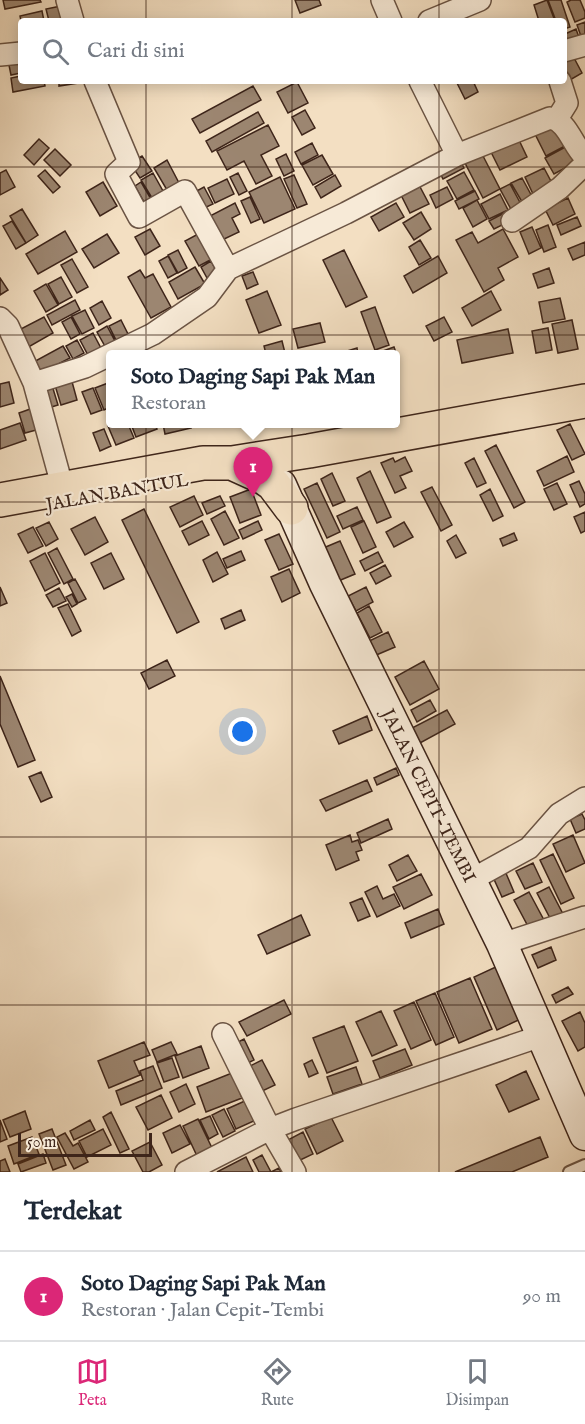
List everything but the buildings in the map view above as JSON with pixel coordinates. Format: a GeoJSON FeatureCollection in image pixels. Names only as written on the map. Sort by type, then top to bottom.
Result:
{"type":"FeatureCollection","features":[{"type":"Feature","properties":{"kind":"main road","name":"JALAN BANTUL"},"geometry":{"type":"LineString","coordinates":[[0,500],[203,463],[232,463],[270,458],[585,401]]}},
{"type":"Feature","properties":{"kind":"main road"},"geometry":{"type":"LineString","coordinates":[[291,508],[293,473],[303,460],[319,449]]}},
{"type":"Feature","properties":{"kind":"main road","name":"JALAN CEPIT-TEMBI"},"geometry":{"type":"LineString","coordinates":[[270,458],[325,584],[502,944],[585,1135]]}},
{"type":"Feature","properties":{"kind":"main road","name":"JALAN BANTUL"},"geometry":{"type":"LineString","coordinates":[[0,513],[207,476],[232,463]]}},
{"type":"Feature","properties":{"kind":"main road"},"geometry":{"type":"LineString","coordinates":[[232,463],[273,483],[291,508]]}},
{"type":"Feature","properties":{"kind":"street"},"geometry":{"type":"LineString","coordinates":[[67,0],[72,18]]}},
{"type":"Feature","properties":{"kind":"street"},"geometry":{"type":"LineString","coordinates":[[382,0],[390,18]]}},
{"type":"Feature","properties":{"kind":"street"},"geometry":{"type":"LineString","coordinates":[[436,18],[480,0]]}},
{"type":"Feature","properties":{"kind":"street"},"geometry":{"type":"LineString","coordinates":[[567,50],[585,45]]}},
{"type":"Feature","properties":{"kind":"street"},"geometry":{"type":"LineString","coordinates":[[0,55],[18,53]]}},
{"type":"Feature","properties":{"kind":"street"},"geometry":{"type":"LineString","coordinates":[[97,84],[129,162],[116,174],[139,217],[184,190],[228,269]]}},
{"type":"Feature","properties":{"kind":"street"},"geometry":{"type":"LineString","coordinates":[[421,84],[457,156]]}},
{"type":"Feature","properties":{"kind":"street"},"geometry":{"type":"LineString","coordinates":[[558,119],[567,103],[561,84]]}},
{"type":"Feature","properties":{"kind":"street"},"geometry":{"type":"LineString","coordinates":[[120,350],[153,334],[207,297],[228,269],[346,213],[457,156],[550,118],[558,119],[565,127],[575,147],[585,157]]}},
{"type":"Feature","properties":{"kind":"street"},"geometry":{"type":"LineString","coordinates":[[512,222],[560,188],[585,164]]}},
{"type":"Feature","properties":{"kind":"street"},"geometry":{"type":"LineString","coordinates":[[0,318],[8,326],[34,383],[63,489]]}},
{"type":"Feature","properties":{"kind":"street"},"geometry":{"type":"LineString","coordinates":[[34,383],[85,367],[106,357]]}},
{"type":"Feature","properties":{"kind":"street"},"geometry":{"type":"LineString","coordinates":[[471,880],[528,848],[559,814],[585,798]]}},
{"type":"Feature","properties":{"kind":"street"},"geometry":{"type":"LineString","coordinates":[[502,944],[585,917]]}},
{"type":"Feature","properties":{"kind":"street"},"geometry":{"type":"LineString","coordinates":[[223,1034],[270,1129],[295,1172]]}},
{"type":"Feature","properties":{"kind":"street"},"geometry":{"type":"LineString","coordinates":[[186,1172],[270,1129],[541,1036]]}},
{"type":"Feature","properties":{"kind":"lane"},"geometry":{"type":"LineString","coordinates":[[569,1172],[585,1165]]}},
{"type":"Feature","properties":{"kind":"place","name":"Soto Daging Sapi Pak Man"},"geometry":{"type":"Point","coordinates":[253,497]}}]}
